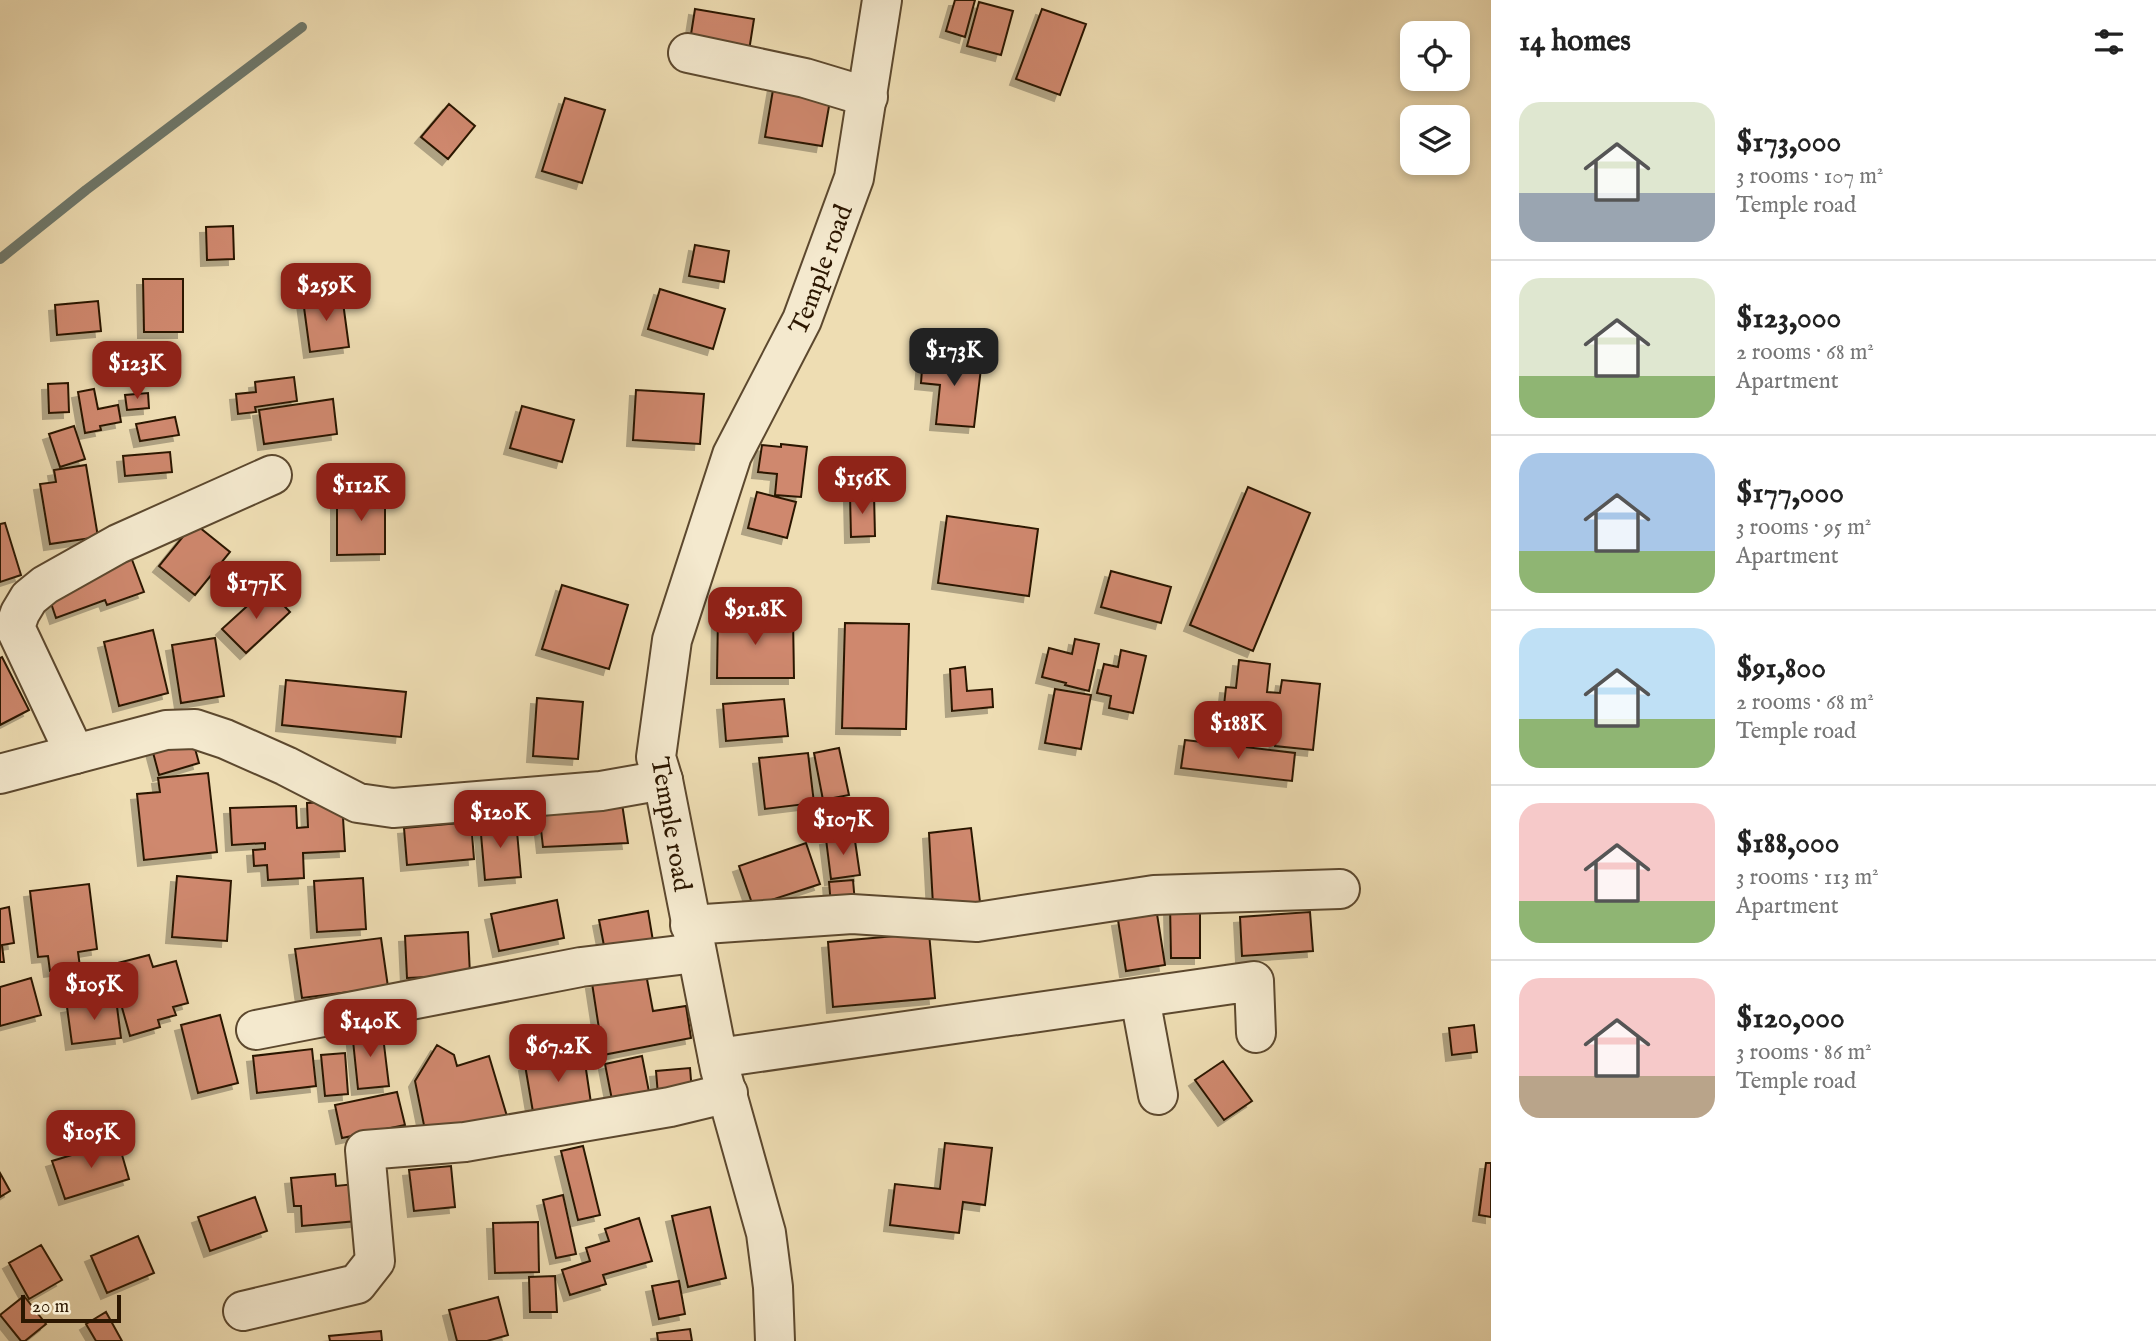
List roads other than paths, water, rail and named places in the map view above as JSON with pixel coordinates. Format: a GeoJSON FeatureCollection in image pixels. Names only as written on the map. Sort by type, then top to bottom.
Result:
{"type":"FeatureCollection","features":[{"type":"Feature","properties":{"kind":"street","name":"Temple road"},"geometry":{"type":"LineString","coordinates":[[775,1341],[773,1287],[766,1233],[723,1075],[693,939],[663,780],[656,757],[672,640],[732,456],[802,320],[854,178],[882,0]]}},
{"type":"Feature","properties":{"kind":"street"},"geometry":{"type":"LineString","coordinates":[[688,53],[805,78],[868,97]]}},
{"type":"Feature","properties":{"kind":"street"},"geometry":{"type":"LineString","coordinates":[[75,754],[7,628],[29,598],[45,585],[118,544],[272,475]]}},
{"type":"Feature","properties":{"kind":"street"},"geometry":{"type":"LineString","coordinates":[[0,774],[166,730],[195,729],[225,739],[358,803],[393,808],[601,791],[663,780]]}},
{"type":"Feature","properties":{"kind":"street"},"geometry":{"type":"LineString","coordinates":[[256,1030],[581,967],[693,939],[852,914],[977,922],[1154,895],[1340,889]]}},
{"type":"Feature","properties":{"kind":"street"},"geometry":{"type":"LineString","coordinates":[[243,1311],[357,1284],[375,1261],[365,1150],[465,1142],[670,1107],[723,1075],[1140,998],[1254,981],[1256,1033]]}},
{"type":"Feature","properties":{"kind":"street"},"geometry":{"type":"LineString","coordinates":[[1140,998],[1158,1095]]}},
{"type":"Feature","properties":{"kind":"waterway"},"geometry":{"type":"LineString","coordinates":[[0,259],[86,190],[302,27]]}}]}
